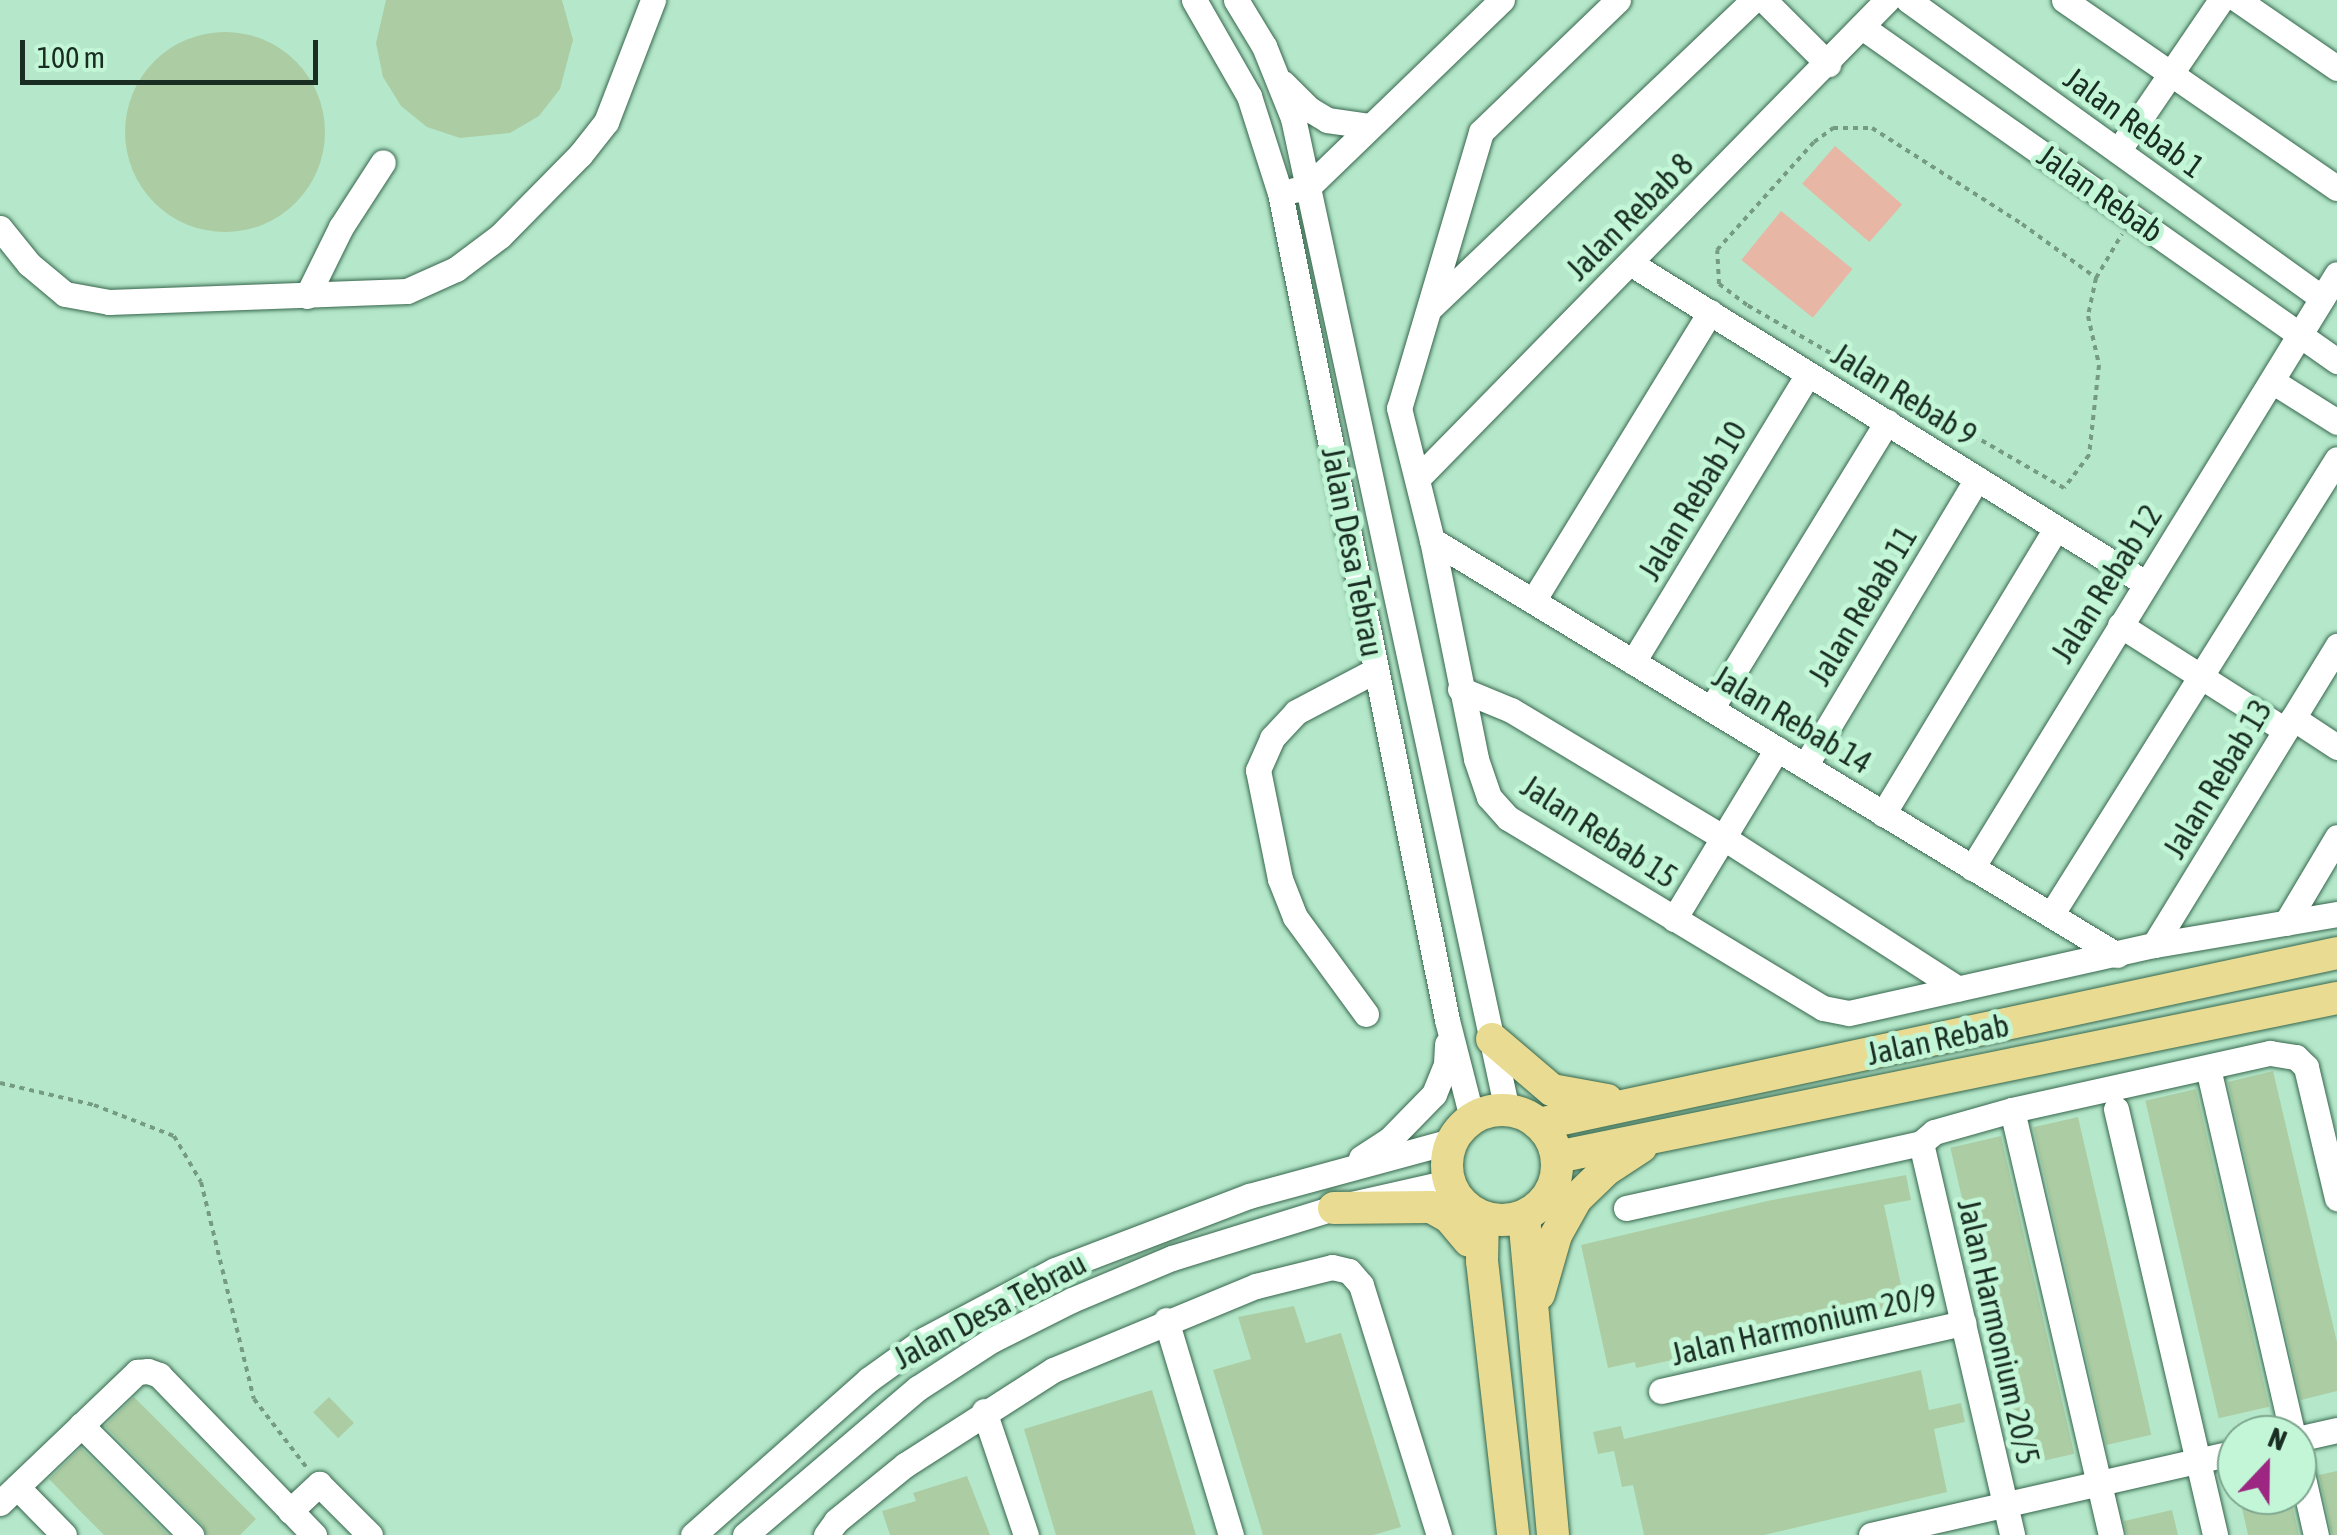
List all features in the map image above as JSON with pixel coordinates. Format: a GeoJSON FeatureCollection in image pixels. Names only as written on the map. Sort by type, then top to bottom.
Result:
{"type":"FeatureCollection","features":[{"type":"Feature","properties":{"kind":"main road","name":"Jalan Rebab"},"geometry":{"type":"LineString","coordinates":[[1539,1124],[2337,953]]}},
{"type":"Feature","properties":{"kind":"main road"},"geometry":{"type":"LineString","coordinates":[[1557,1158],[2337,998]]}},
{"type":"Feature","properties":{"kind":"main road"},"geometry":{"type":"LineString","coordinates":[[2284,1010],[2312,1012],[2337,1028]]}},
{"type":"Feature","properties":{"kind":"main road"},"geometry":{"type":"LineString","coordinates":[[1492,1040],[1552,1090],[1587,1100],[1650,1103]]}},
{"type":"Feature","properties":{"kind":"main road"},"geometry":{"type":"LineString","coordinates":[[1507,1110],[1539,1124],[1557,1158],[1550,1192],[1524,1216],[1497,1220],[1462,1204],[1449,1182],[1447,1154],[1462,1129],[1507,1110]]}},
{"type":"Feature","properties":{"kind":"main road"},"geometry":{"type":"LineString","coordinates":[[1534,1313],[1556,1235],[1576,1199],[1606,1170],[1653,1139]]}},
{"type":"Feature","properties":{"kind":"main road"},"geometry":{"type":"LineString","coordinates":[[1334,1208],[1431,1207],[1460,1227],[1482,1261]]}},
{"type":"Feature","properties":{"kind":"main road"},"geometry":{"type":"LineString","coordinates":[[1524,1216],[1552,1535]]}},
{"type":"Feature","properties":{"kind":"main road"},"geometry":{"type":"LineString","coordinates":[[1484,1217],[1482,1261],[1513,1535]]}},
{"type":"Feature","properties":{"kind":"street"},"geometry":{"type":"LineString","coordinates":[[0,228],[29,264],[65,294],[109,302],[407,291],[456,270],[542,198],[606,122],[653,0]]}},
{"type":"Feature","properties":{"kind":"street","name":"Jalan Desa Tebrau"},"geometry":{"type":"LineString","coordinates":[[693,1535],[868,1380],[925,1339],[1055,1270],[1249,1196],[1340,1171],[1462,1129],[1446,1020],[1280,193],[1249,96],[1194,0]]}},
{"type":"Feature","properties":{"kind":"street","name":"Jalan Desa Tebrau"},"geometry":{"type":"LineString","coordinates":[[1236,0],[1280,79],[1307,188],[1507,1110]]}},
{"type":"Feature","properties":{"kind":"street"},"geometry":{"type":"LineString","coordinates":[[1280,193],[1307,188],[1502,0]]}},
{"type":"Feature","properties":{"kind":"street","name":"Jalan Rebab 15"},"geometry":{"type":"LineString","coordinates":[[1618,0],[1482,132],[1399,408],[1432,540],[1460,688],[1489,798],[1508,818],[1823,1008],[1849,1012],[2154,946],[2337,914]]}},
{"type":"Feature","properties":{"kind":"street"},"geometry":{"type":"LineString","coordinates":[[1425,312],[1753,0]]}},
{"type":"Feature","properties":{"kind":"street"},"geometry":{"type":"LineString","coordinates":[[1764,0],[1828,64]]}},
{"type":"Feature","properties":{"kind":"street","name":"Jalan Rebab 8"},"geometry":{"type":"LineString","coordinates":[[1418,478],[1887,0]]}},
{"type":"Feature","properties":{"kind":"street","name":"Jalan Rebab 1"},"geometry":{"type":"LineString","coordinates":[[1908,0],[2322,298]]}},
{"type":"Feature","properties":{"kind":"street"},"geometry":{"type":"LineString","coordinates":[[2064,0],[2337,188]]}},
{"type":"Feature","properties":{"kind":"street"},"geometry":{"type":"LineString","coordinates":[[2118,150],[2221,0]]}},
{"type":"Feature","properties":{"kind":"street"},"geometry":{"type":"LineString","coordinates":[[2238,0],[2337,68]]}},
{"type":"Feature","properties":{"kind":"street","name":"Jalan Rebab"},"geometry":{"type":"LineString","coordinates":[[1862,27],[2337,361]]}},
{"type":"Feature","properties":{"kind":"street"},"geometry":{"type":"LineString","coordinates":[[1280,79],[1309,109],[1327,120],[1369,126]]}},
{"type":"Feature","properties":{"kind":"street"},"geometry":{"type":"LineString","coordinates":[[306,296],[341,227],[383,162]]}},
{"type":"Feature","properties":{"kind":"street","name":"Jalan Rebab 9"},"geometry":{"type":"LineString","coordinates":[[1630,263],[2145,583]]}},
{"type":"Feature","properties":{"kind":"street","name":"Jalan Rebab 12"},"geometry":{"type":"LineString","coordinates":[[1972,868],[2337,274]]}},
{"type":"Feature","properties":{"kind":"street"},"geometry":{"type":"LineString","coordinates":[[1533,602],[1710,312]]}},
{"type":"Feature","properties":{"kind":"street","name":"Jalan Rebab 10"},"geometry":{"type":"LineString","coordinates":[[1633,662],[1808,374]]}},
{"type":"Feature","properties":{"kind":"street"},"geometry":{"type":"LineString","coordinates":[[2272,381],[2337,422]]}},
{"type":"Feature","properties":{"kind":"street"},"geometry":{"type":"LineString","coordinates":[[1711,710],[1887,422]]}},
{"type":"Feature","properties":{"kind":"street"},"geometry":{"type":"LineString","coordinates":[[2050,915],[2337,459]]}},
{"type":"Feature","properties":{"kind":"street","name":"Jalan Rebab 11"},"geometry":{"type":"LineString","coordinates":[[1804,766],[1977,479]]}},
{"type":"Feature","properties":{"kind":"street"},"geometry":{"type":"LineString","coordinates":[[1883,814],[2056,528]]}},
{"type":"Feature","properties":{"kind":"street","name":"Jalan Rebab 14"},"geometry":{"type":"LineString","coordinates":[[1432,540],[2117,956]]}},
{"type":"Feature","properties":{"kind":"street"},"geometry":{"type":"LineString","coordinates":[[2120,625],[2200,676],[2337,747]]}},
{"type":"Feature","properties":{"kind":"street","name":"Jalan Rebab 13"},"geometry":{"type":"LineString","coordinates":[[2154,946],[2337,646]]}},
{"type":"Feature","properties":{"kind":"street"},"geometry":{"type":"LineString","coordinates":[[1366,1014],[1296,917],[1280,879],[1258,770],[1272,738],[1296,712],[1376,670]]}},
{"type":"Feature","properties":{"kind":"street"},"geometry":{"type":"LineString","coordinates":[[1460,688],[1511,710],[1724,838],[1958,990]]}},
{"type":"Feature","properties":{"kind":"street"},"geometry":{"type":"LineString","coordinates":[[1674,919],[1777,749]]}},
{"type":"Feature","properties":{"kind":"street"},"geometry":{"type":"LineString","coordinates":[[2286,922],[2337,836]]}},
{"type":"Feature","properties":{"kind":"street"},"geometry":{"type":"LineString","coordinates":[[1340,1171],[1389,1140],[1434,1094],[1446,1064],[1446,1020]]}},
{"type":"Feature","properties":{"kind":"street"},"geometry":{"type":"LineString","coordinates":[[1626,1208],[1921,1143],[1934,1132],[2012,1110],[2270,1053],[2296,1057],[2306,1067],[2337,1198]]}},
{"type":"Feature","properties":{"kind":"street"},"geometry":{"type":"LineString","coordinates":[[2208,1068],[2290,1415]]}},
{"type":"Feature","properties":{"kind":"street"},"geometry":{"type":"LineString","coordinates":[[2116,1109],[2215,1535]]}},
{"type":"Feature","properties":{"kind":"street"},"geometry":{"type":"LineString","coordinates":[[2012,1110],[2111,1535]]}},
{"type":"Feature","properties":{"kind":"street","name":"Jalan Harmonium 20/5"},"geometry":{"type":"LineString","coordinates":[[1921,1143],[2012,1535]]}},
{"type":"Feature","properties":{"kind":"street","name":"Jalan Desa Tebrau"},"geometry":{"type":"LineString","coordinates":[[745,1535],[918,1388],[992,1340],[1172,1258],[1334,1208],[1449,1182]]}},
{"type":"Feature","properties":{"kind":"street"},"geometry":{"type":"LineString","coordinates":[[826,1534],[905,1464],[1052,1370],[1256,1286],[1332,1267],[1349,1272],[1361,1285],[1439,1535]]}},
{"type":"Feature","properties":{"kind":"street"},"geometry":{"type":"LineString","coordinates":[[1166,1320],[1231,1535]]}},
{"type":"Feature","properties":{"kind":"street","name":"Jalan Harmonium 20/9"},"geometry":{"type":"LineString","coordinates":[[1660,1391],[1962,1323]]}},
{"type":"Feature","properties":{"kind":"street"},"geometry":{"type":"LineString","coordinates":[[64,1535],[8,1495],[137,1372],[160,1376],[306,1529]]}},
{"type":"Feature","properties":{"kind":"street"},"geometry":{"type":"LineString","coordinates":[[984,1411],[1026,1535]]}},
{"type":"Feature","properties":{"kind":"street"},"geometry":{"type":"LineString","coordinates":[[82,1425],[191,1535]]}},
{"type":"Feature","properties":{"kind":"street"},"geometry":{"type":"LineString","coordinates":[[1871,1535],[2217,1457]]}},
{"type":"Feature","properties":{"kind":"street"},"geometry":{"type":"LineString","coordinates":[[306,1529],[319,1484],[370,1535]]}},
{"type":"Feature","properties":{"kind":"street"},"geometry":{"type":"LineString","coordinates":[[306,1529],[350,1515]]}},
{"type":"Feature","properties":{"kind":"path"},"geometry":{"type":"LineString","coordinates":[[2096,278],[2022,224],[1872,128],[1834,128],[1814,142],[1717,250],[1719,284],[1748,305],[2064,488],[2089,455],[2099,365],[2088,316],[2096,278],[2102,261],[2134,218]]}},
{"type":"Feature","properties":{"kind":"path"},"geometry":{"type":"LineString","coordinates":[[1742,312],[1759,323]]}},
{"type":"Feature","properties":{"kind":"path"},"geometry":{"type":"LineString","coordinates":[[0,1083],[94,1105],[174,1136],[201,1182],[254,1399],[319,1484]]}},
{"type":"Feature","properties":{"kind":"shaded area"},"geometry":{"type":"Polygon","coordinates":[[[1835,146],[1902,204],[1869,242],[1802,184],[1835,146]]]}},
{"type":"Feature","properties":{"kind":"shaded area"},"geometry":{"type":"Polygon","coordinates":[[[1781,211],[1852,269],[1813,318],[1741,260],[1781,211]]]}},
{"type":"Feature","properties":{"kind":"building"},"geometry":{"type":"Polygon","coordinates":[[[386,0],[562,0],[573,40],[560,89],[539,116],[510,133],[460,138],[427,127],[401,106],[383,77],[376,43],[386,0]]]}},
{"type":"Feature","properties":{"kind":"building"},"geometry":{"type":"Polygon","coordinates":[[[225,32],[263,40],[295,62],[317,94],[325,132],[317,170],[295,202],[263,224],[225,232],[187,224],[155,202],[133,170],[125,132],[133,94],[155,62],[187,40],[225,32]]]}},
{"type":"Feature","properties":{"kind":"building"},"geometry":{"type":"Polygon","coordinates":[[[2273,1071],[2337,1342],[2337,1391],[2301,1400],[2228,1082],[2273,1071]]]}},
{"type":"Feature","properties":{"kind":"building"},"geometry":{"type":"Polygon","coordinates":[[[2196,1089],[2269,1407],[2218,1415],[2145,1101],[2196,1089]]]}},
{"type":"Feature","properties":{"kind":"building"},"geometry":{"type":"Polygon","coordinates":[[[2078,1117],[2151,1435],[2107,1445],[2033,1127],[2078,1117]]]}},
{"type":"Feature","properties":{"kind":"building"},"geometry":{"type":"Polygon","coordinates":[[[2001,1136],[2074,1454],[2024,1465],[1950,1148],[2001,1136]]]}},
{"type":"Feature","properties":{"kind":"building"},"geometry":{"type":"Polygon","coordinates":[[[1906,1175],[1911,1200],[1884,1205],[1906,1308],[1636,1368],[1635,1362],[1608,1368],[1581,1245],[1767,1201],[1906,1175]]]}},
{"type":"Feature","properties":{"kind":"building"},"geometry":{"type":"Polygon","coordinates":[[[1294,1306],[1306,1343],[1341,1333],[1401,1527],[1373,1535],[1263,1535],[1213,1370],[1251,1359],[1238,1317],[1294,1306]]]}},
{"type":"Feature","properties":{"kind":"building"},"geometry":{"type":"Polygon","coordinates":[[[1921,1370],[1929,1410],[1961,1403],[1965,1422],[1934,1429],[1947,1492],[1764,1535],[1644,1535],[1633,1485],[1622,1487],[1614,1451],[1598,1454],[1593,1432],[1621,1426],[1624,1439],[1921,1370]]]}},
{"type":"Feature","properties":{"kind":"building"},"geometry":{"type":"Polygon","coordinates":[[[1152,1390],[1196,1535],[1056,1535],[1024,1429],[1152,1390]]]}},
{"type":"Feature","properties":{"kind":"building"},"geometry":{"type":"Polygon","coordinates":[[[134,1397],[256,1519],[240,1535],[207,1535],[202,1524],[105,1426],[134,1397]]]}},
{"type":"Feature","properties":{"kind":"building"},"geometry":{"type":"Polygon","coordinates":[[[329,1397],[354,1423],[338,1438],[313,1412],[329,1397]]]}},
{"type":"Feature","properties":{"kind":"building"},"geometry":{"type":"Polygon","coordinates":[[[81,1448],[168,1535],[104,1535],[49,1479],[81,1448]]]}},
{"type":"Feature","properties":{"kind":"building"},"geometry":{"type":"Polygon","coordinates":[[[2337,1471],[2337,1535],[2332,1535],[2319,1475],[2337,1471]]]}},
{"type":"Feature","properties":{"kind":"building"},"geometry":{"type":"Polygon","coordinates":[[[967,1476],[990,1535],[890,1535],[882,1511],[916,1501],[913,1493],[967,1476]]]}},
{"type":"Feature","properties":{"kind":"building"},"geometry":{"type":"Polygon","coordinates":[[[2172,1510],[2178,1535],[2127,1535],[2124,1521],[2172,1510]]]}},
{"type":"Feature","properties":{"kind":"building"},"geometry":{"type":"Polygon","coordinates":[[[2244,1515],[2294,1515],[2299,1535],[2248,1535],[2244,1515]]]}}]}
